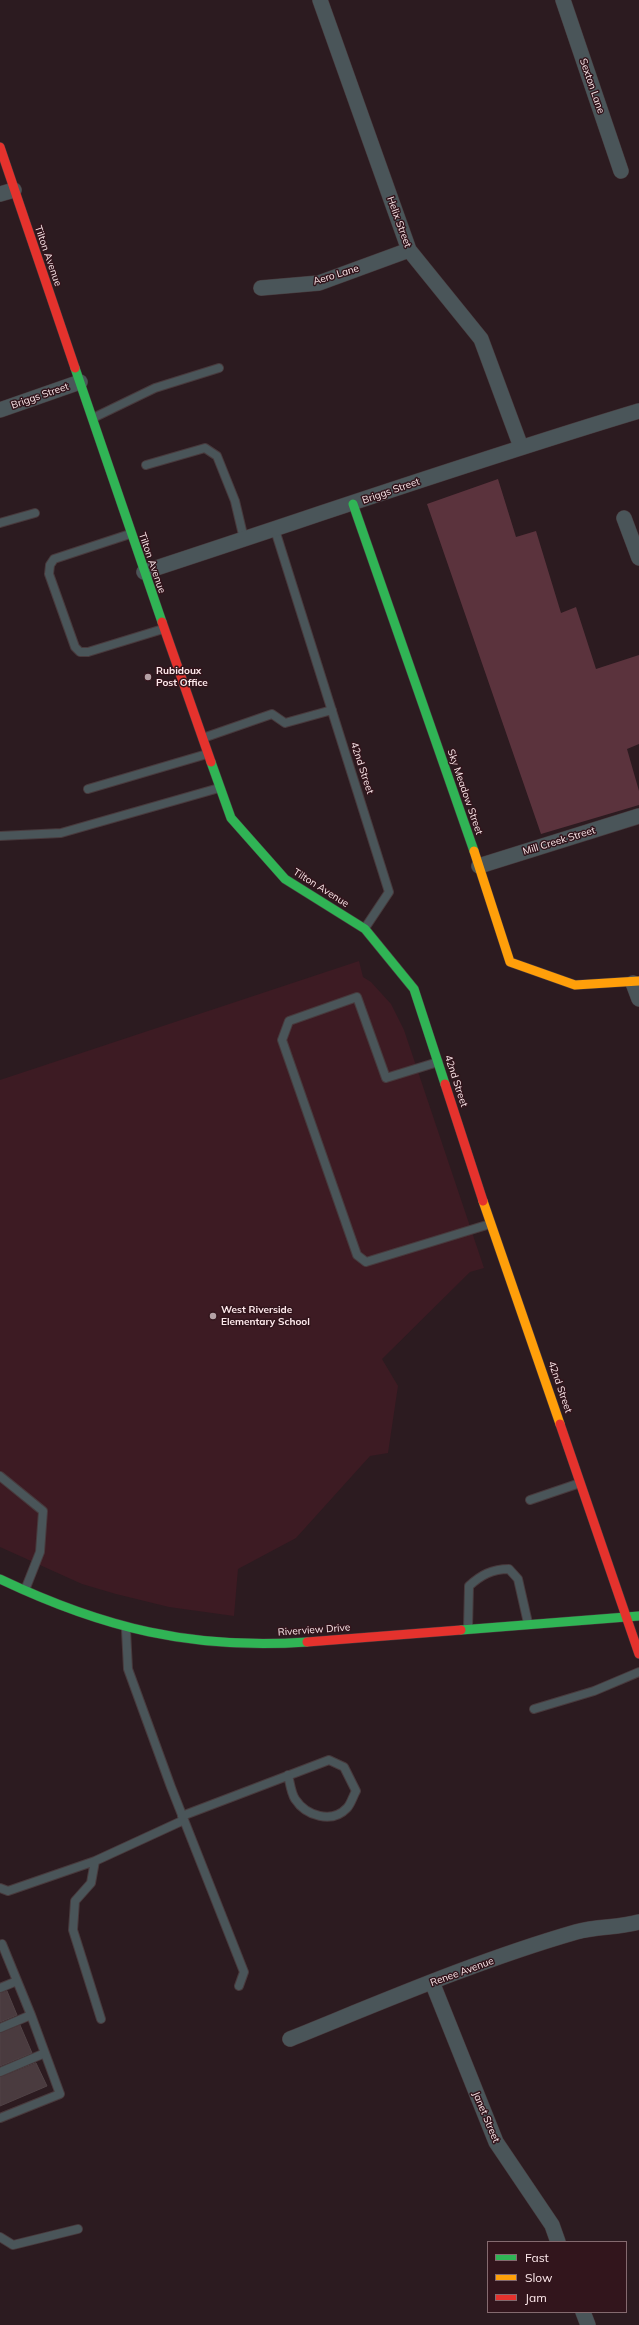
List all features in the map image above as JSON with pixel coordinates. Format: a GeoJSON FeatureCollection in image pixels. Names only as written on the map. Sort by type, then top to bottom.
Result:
{"type":"FeatureCollection","features":[{"type":"Feature","properties":{"kind":"street","name":"Helix Street"},"geometry":{"type":"LineString","coordinates":[[320,0],[409,250],[481,339],[521,447]]}},
{"type":"Feature","properties":{"kind":"street","name":"Sexton Lane"},"geometry":{"type":"LineString","coordinates":[[563,0],[621,172]]}},
{"type":"Feature","properties":{"kind":"street","name":"Tilton Avenue"},"geometry":{"type":"LineString","coordinates":[[0,147],[7,192],[80,382],[144,572],[231,818],[285,879],[365,929]]}},
{"type":"Feature","properties":{"kind":"street","name":"Aero Lane"},"geometry":{"type":"LineString","coordinates":[[260,288],[319,283],[409,250]]}},
{"type":"Feature","properties":{"kind":"street","name":"Briggs Street"},"geometry":{"type":"LineString","coordinates":[[0,410],[80,382]]}},
{"type":"Feature","properties":{"kind":"street","name":"Briggs Street"},"geometry":{"type":"LineString","coordinates":[[144,572],[275,530],[521,447],[639,411]]}},
{"type":"Feature","properties":{"kind":"street","name":"Sky Meadow Street"},"geometry":{"type":"LineString","coordinates":[[353,504],[479,866],[510,962],[575,985],[636,982]]}},
{"type":"Feature","properties":{"kind":"street"},"geometry":{"type":"LineString","coordinates":[[624,518],[639,558]]}},
{"type":"Feature","properties":{"kind":"street","name":"Mill Creek Street"},"geometry":{"type":"LineString","coordinates":[[479,866],[639,816]]}},
{"type":"Feature","properties":{"kind":"street","name":"42nd Street"},"geometry":{"type":"LineString","coordinates":[[365,929],[414,989],[491,1224],[639,1654]]}},
{"type":"Feature","properties":{"kind":"street"},"geometry":{"type":"LineString","coordinates":[[636,982],[639,999]]}},
{"type":"Feature","properties":{"kind":"street","name":"Riverview Drive"},"geometry":{"type":"LineString","coordinates":[[0,1579],[58,1606],[126,1627],[148,1633],[206,1642],[263,1645],[639,1616]]}},
{"type":"Feature","properties":{"kind":"street","name":"Renee Avenue"},"geometry":{"type":"LineString","coordinates":[[290,2039],[432,1982],[578,1932],[639,1922]]}},
{"type":"Feature","properties":{"kind":"street","name":"Janet Street"},"geometry":{"type":"LineString","coordinates":[[432,1982],[496,2142],[552,2225],[558,2241]]}},
{"type":"Feature","properties":{"kind":"street"},"geometry":{"type":"LineString","coordinates":[[583,2313],[588,2325]]}},
{"type":"Feature","properties":{"kind":"lane"},"geometry":{"type":"LineString","coordinates":[[92,419],[155,388],[219,368]]}},
{"type":"Feature","properties":{"kind":"lane"},"geometry":{"type":"LineString","coordinates":[[146,465],[205,448],[217,456],[235,501],[244,540]]}},
{"type":"Feature","properties":{"kind":"lane"},"geometry":{"type":"LineString","coordinates":[[0,523],[35,513]]}},
{"type":"Feature","properties":{"kind":"lane","name":"42nd Street"},"geometry":{"type":"LineString","coordinates":[[275,530],[389,892],[365,929]]}},
{"type":"Feature","properties":{"kind":"lane"},"geometry":{"type":"LineString","coordinates":[[131,534],[54,560],[50,565],[49,574],[75,647],[80,652],[88,652],[164,629]]}},
{"type":"Feature","properties":{"kind":"lane"},"geometry":{"type":"LineString","coordinates":[[202,738],[272,714],[285,723],[332,710]]}},
{"type":"Feature","properties":{"kind":"lane"},"geometry":{"type":"LineString","coordinates":[[88,789],[208,753]]}},
{"type":"Feature","properties":{"kind":"lane"},"geometry":{"type":"LineString","coordinates":[[0,836],[61,833],[220,788]]}},
{"type":"Feature","properties":{"kind":"lane"},"geometry":{"type":"LineString","coordinates":[[438,1061],[386,1078],[357,997],[289,1021],[282,1040],[357,1255],[366,1262],[491,1224]]}},
{"type":"Feature","properties":{"kind":"lane"},"geometry":{"type":"LineString","coordinates":[[0,1476],[43,1511],[40,1552],[25,1591]]}},
{"type":"Feature","properties":{"kind":"lane"},"geometry":{"type":"LineString","coordinates":[[530,1500],[581,1483]]}},
{"type":"Feature","properties":{"kind":"lane"},"geometry":{"type":"LineString","coordinates":[[468,1629],[469,1586],[479,1577],[497,1569],[509,1569],[518,1579],[528,1624]]}},
{"type":"Feature","properties":{"kind":"lane"},"geometry":{"type":"LineString","coordinates":[[126,1627],[128,1669],[183,1818],[244,1972],[239,1986]]}},
{"type":"Feature","properties":{"kind":"lane"},"geometry":{"type":"LineString","coordinates":[[534,1709],[594,1691],[639,1672]]}},
{"type":"Feature","properties":{"kind":"lane"},"geometry":{"type":"LineString","coordinates":[[0,1888],[8,1891],[95,1861],[183,1818],[288,1775],[329,1760],[344,1767],[356,1791],[347,1808],[332,1816],[319,1816],[307,1811],[295,1799],[288,1775]]}},
{"type":"Feature","properties":{"kind":"lane"},"geometry":{"type":"LineString","coordinates":[[95,1861],[91,1883],[75,1901],[73,1930],[101,2019]]}},
{"type":"Feature","properties":{"kind":"lane"},"geometry":{"type":"LineString","coordinates":[[0,1945],[2,1944],[31,2015],[60,2094],[0,2118]]}},
{"type":"Feature","properties":{"kind":"lane"},"geometry":{"type":"LineString","coordinates":[[0,1988],[17,1981]]}},
{"type":"Feature","properties":{"kind":"lane"},"geometry":{"type":"LineString","coordinates":[[0,2028],[31,2015]]}},
{"type":"Feature","properties":{"kind":"lane"},"geometry":{"type":"LineString","coordinates":[[0,2072],[45,2053]]}},
{"type":"Feature","properties":{"kind":"lane"},"geometry":{"type":"LineString","coordinates":[[0,2237],[13,2245],[78,2229]]}},
{"type":"Feature","properties":{"kind":"shaded area"},"geometry":{"type":"Polygon","coordinates":[[[498,479],[516,537],[536,531],[561,613],[576,607],[596,669],[639,655],[639,744],[627,749],[639,791],[639,805],[541,834],[427,504],[498,479]]]}},
{"type":"Feature","properties":{"kind":"shaded area","name":"West Riverside Elementary School"},"geometry":{"type":"Polygon","coordinates":[[[359,961],[363,977],[371,982],[391,1004],[404,1030],[484,1268],[470,1272],[382,1359],[398,1386],[388,1453],[370,1456],[296,1538],[238,1569],[234,1616],[169,1607],[82,1584],[0,1547],[0,1080],[359,961]]]}},
{"type":"Feature","properties":{"kind":"building"},"geometry":{"type":"Polygon","coordinates":[[[7,1991],[17,2015],[0,2022],[0,1993],[7,1991]]]}},
{"type":"Feature","properties":{"kind":"building"},"geometry":{"type":"Polygon","coordinates":[[[20,2025],[32,2053],[0,2066],[0,2033],[20,2025]]]}},
{"type":"Feature","properties":{"kind":"building"},"geometry":{"type":"Polygon","coordinates":[[[36,2063],[47,2086],[0,2106],[0,2077],[36,2063]]]}},
{"type":"Feature","properties":{"kind":"traffic: fast"},"geometry":{"type":"LineString","coordinates":[[75,368],[162,622]]}},
{"type":"Feature","properties":{"kind":"traffic: fast"},"geometry":{"type":"LineString","coordinates":[[353,504],[474,851]]}},
{"type":"Feature","properties":{"kind":"traffic: fast"},"geometry":{"type":"LineString","coordinates":[[211,762],[231,818],[285,879],[365,929],[414,989],[445,1084]]}},
{"type":"Feature","properties":{"kind":"traffic: fast"},"geometry":{"type":"LineString","coordinates":[[0,1579],[75,1611],[112,1623],[149,1632],[186,1639],[225,1642],[265,1644],[307,1642]]}},
{"type":"Feature","properties":{"kind":"traffic: fast"},"geometry":{"type":"LineString","coordinates":[[461,1630],[639,1616]]}},
{"type":"Feature","properties":{"kind":"traffic: slow"},"geometry":{"type":"LineString","coordinates":[[474,851],[510,962],[575,985],[639,981]]}},
{"type":"Feature","properties":{"kind":"traffic: slow"},"geometry":{"type":"LineString","coordinates":[[483,1201],[560,1424]]}},
{"type":"Feature","properties":{"kind":"traffic: jam"},"geometry":{"type":"LineString","coordinates":[[0,147],[75,368]]}},
{"type":"Feature","properties":{"kind":"traffic: jam"},"geometry":{"type":"LineString","coordinates":[[162,622],[211,762]]}},
{"type":"Feature","properties":{"kind":"traffic: jam"},"geometry":{"type":"LineString","coordinates":[[445,1084],[483,1201]]}},
{"type":"Feature","properties":{"kind":"traffic: jam"},"geometry":{"type":"LineString","coordinates":[[560,1424],[639,1654]]}},
{"type":"Feature","properties":{"kind":"traffic: jam"},"geometry":{"type":"LineString","coordinates":[[307,1642],[461,1630]]}},
{"type":"Feature","properties":{"kind":"place","name":"Rubidoux Post Office"},"geometry":{"type":"Point","coordinates":[148,677]}},
{"type":"Feature","properties":{"kind":"place","name":"West Riverside Elementary School"},"geometry":{"type":"Point","coordinates":[213,1316]}}]}
